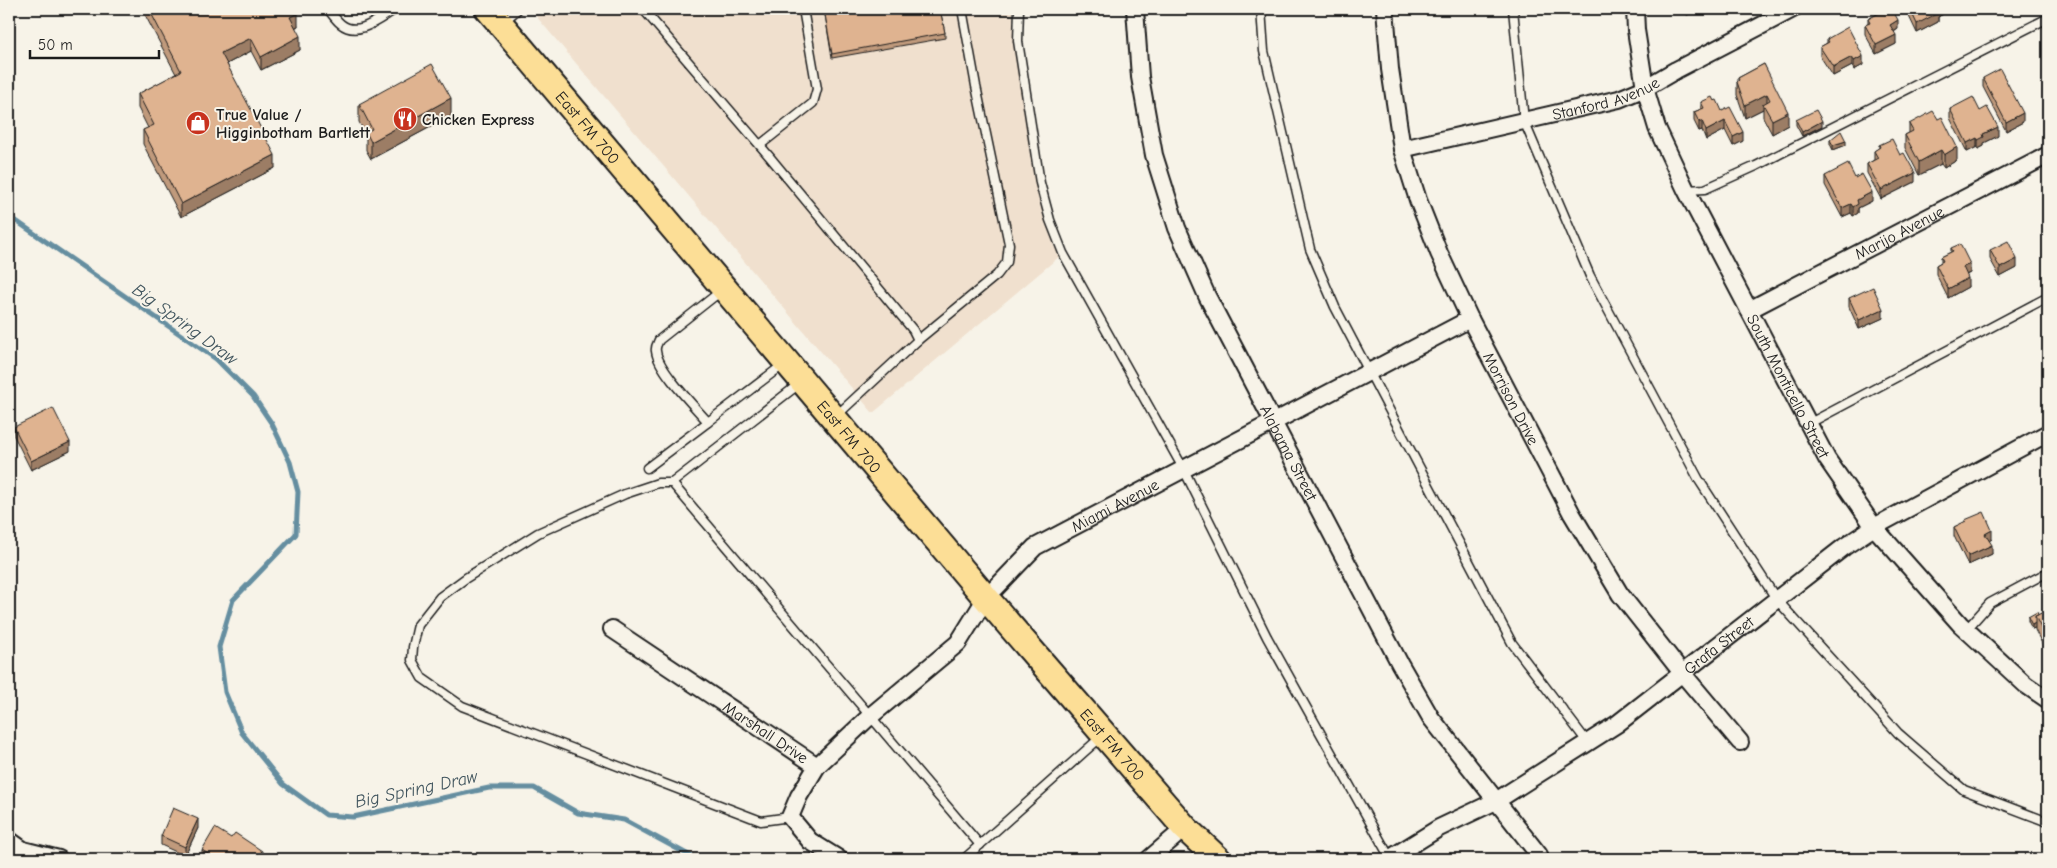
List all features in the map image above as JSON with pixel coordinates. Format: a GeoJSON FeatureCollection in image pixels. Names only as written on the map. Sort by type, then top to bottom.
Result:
{"type":"FeatureCollection","features":[{"type":"Feature","properties":{"kind":"main road","name":"East FM 700"},"geometry":{"type":"LineString","coordinates":[[502,14],[724,288],[986,598],[1186,828],[1218,859]]}},
{"type":"Feature","properties":{"kind":"street","name":"Alabama Street"},"geometry":{"type":"LineString","coordinates":[[1136,9],[1140,77],[1154,155],[1177,228],[1206,296],[1400,664],[1431,718],[1539,855]]}},
{"type":"Feature","properties":{"kind":"street","name":"Morrison Drive"},"geometry":{"type":"LineString","coordinates":[[1385,9],[1390,69],[1402,149],[1418,200],[1439,253],[1470,319],[1568,505],[1620,594],[1740,742]]}},
{"type":"Feature","properties":{"kind":"street","name":"South Monticello Street"},"geometry":{"type":"LineString","coordinates":[[1635,9],[1636,30],[1646,88],[1657,128],[1686,190],[1827,459],[1874,527],[1966,630],[2026,685],[2048,700]]}},
{"type":"Feature","properties":{"kind":"street","name":"Stanford Avenue"},"geometry":{"type":"LineString","coordinates":[[1402,149],[1619,99],[1646,88],[1676,70],[1793,9]]}},
{"type":"Feature","properties":{"kind":"street","name":"Marijo Avenue"},"geometry":{"type":"LineString","coordinates":[[1749,310],[2048,155]]}},
{"type":"Feature","properties":{"kind":"street","name":"Miami Avenue"},"geometry":{"type":"LineString","coordinates":[[817,766],[870,716],[958,642],[986,598],[1035,547],[1470,319]]}},
{"type":"Feature","properties":{"kind":"street","name":"Grafa Street"},"geometry":{"type":"LineString","coordinates":[[1389,859],[1440,828],[1496,801],[1617,724],[1844,547],[1874,527],[2048,433]]}},
{"type":"Feature","properties":{"kind":"street","name":"Marshall Drive"},"geometry":{"type":"LineString","coordinates":[[612,629],[817,766],[799,796],[790,817]]}},
{"type":"Feature","properties":{"kind":"street"},"geometry":{"type":"LineString","coordinates":[[790,817],[810,841],[839,859]]}},
{"type":"Feature","properties":{"kind":"street"},"geometry":{"type":"LineString","coordinates":[[1149,859],[1186,828]]}},
{"type":"Feature","properties":{"kind":"street"},"geometry":{"type":"LineString","coordinates":[[9,840],[23,850],[59,859]]}},
{"type":"Feature","properties":{"kind":"lane"},"geometry":{"type":"LineString","coordinates":[[328,9],[341,24],[352,30],[366,27],[396,9]]}},
{"type":"Feature","properties":{"kind":"lane"},"geometry":{"type":"LineString","coordinates":[[643,9],[760,144],[913,330],[918,340]]}},
{"type":"Feature","properties":{"kind":"lane"},"geometry":{"type":"LineString","coordinates":[[760,144],[812,103],[817,89],[803,9]]}},
{"type":"Feature","properties":{"kind":"lane"},"geometry":{"type":"LineString","coordinates":[[834,418],[918,340],[997,275],[1007,262],[1010,244],[976,86],[962,9]]}},
{"type":"Feature","properties":{"kind":"lane"},"geometry":{"type":"LineString","coordinates":[[1019,9],[1018,41],[1040,182],[1050,220],[1063,253],[1183,468],[1266,637],[1389,859]]}},
{"type":"Feature","properties":{"kind":"lane"},"geometry":{"type":"LineString","coordinates":[[1260,9],[1264,52],[1310,249],[1335,307],[1512,643],[1588,743]]}},
{"type":"Feature","properties":{"kind":"lane"},"geometry":{"type":"LineString","coordinates":[[1513,9],[1524,121],[1590,276],[1699,480],[1777,600],[1898,733],[1964,790],[2048,822]]}},
{"type":"Feature","properties":{"kind":"lane"},"geometry":{"type":"LineString","coordinates":[[1686,190],[1705,189],[1756,166],[2048,18]]}},
{"type":"Feature","properties":{"kind":"lane"},"geometry":{"type":"LineString","coordinates":[[708,422],[664,371],[657,358],[655,349],[659,340],[724,288]]}},
{"type":"Feature","properties":{"kind":"lane"},"geometry":{"type":"LineString","coordinates":[[1808,424],[2048,297]]}},
{"type":"Feature","properties":{"kind":"lane"},"geometry":{"type":"LineString","coordinates":[[647,468],[787,362]]}},
{"type":"Feature","properties":{"kind":"lane"},"geometry":{"type":"LineString","coordinates":[[790,817],[761,822],[462,706],[422,678],[412,660],[412,647],[418,625],[440,597],[466,578],[538,533],[625,494],[658,483],[672,483],[803,381]]}},
{"type":"Feature","properties":{"kind":"lane"},"geometry":{"type":"LineString","coordinates":[[672,483],[980,845]]}},
{"type":"Feature","properties":{"kind":"lane"},"geometry":{"type":"LineString","coordinates":[[1966,630],[1990,603],[2048,572]]}},
{"type":"Feature","properties":{"kind":"lane"},"geometry":{"type":"LineString","coordinates":[[964,859],[1105,734]]}},
{"type":"Feature","properties":{"kind":"shaded area"},"geometry":{"type":"Polygon","coordinates":[[[530,9],[1013,9],[1013,37],[1031,159],[1040,205],[1054,246],[1060,256],[873,413],[530,9]]]}},
{"type":"Feature","properties":{"kind":"building","name":"True Value / Higginbotham Bartlett"},"geometry":{"type":"Polygon","coordinates":[[[149,9],[295,9],[298,13],[290,17],[300,36],[261,57],[251,38],[221,53],[275,155],[181,204],[143,130],[154,125],[138,94],[181,71],[149,9]]]}},
{"type":"Feature","properties":{"kind":"building"},"geometry":{"type":"Polygon","coordinates":[[[824,9],[940,9],[945,33],[832,54],[824,9]]]}},
{"type":"Feature","properties":{"kind":"building"},"geometry":{"type":"Polygon","coordinates":[[[1879,9],[1892,9],[1898,20],[1890,25],[1896,35],[1876,45],[1865,25],[1870,23],[1868,19],[1881,12],[1879,9]]]}},
{"type":"Feature","properties":{"kind":"building"},"geometry":{"type":"Polygon","coordinates":[[[1910,9],[1936,9],[1938,13],[1917,24],[1910,9]]]}},
{"type":"Feature","properties":{"kind":"building"},"geometry":{"type":"Polygon","coordinates":[[[1848,27],[1863,56],[1854,61],[1852,57],[1833,67],[1820,47],[1829,42],[1827,39],[1848,27]]]}},
{"type":"Feature","properties":{"kind":"building"},"geometry":{"type":"Polygon","coordinates":[[[432,64],[451,98],[371,142],[366,132],[372,129],[359,104],[432,64]]]}},
{"type":"Feature","properties":{"kind":"building"},"geometry":{"type":"Polygon","coordinates":[[[1764,64],[1788,112],[1772,120],[1763,104],[1770,100],[1767,94],[1745,105],[1737,82],[1738,78],[1764,64]]]}},
{"type":"Feature","properties":{"kind":"building"},"geometry":{"type":"Polygon","coordinates":[[[2000,69],[2023,113],[2006,122],[1983,78],[2000,69]]]}},
{"type":"Feature","properties":{"kind":"building"},"geometry":{"type":"Polygon","coordinates":[[[1712,97],[1714,101],[1717,100],[1722,111],[1730,107],[1743,132],[1733,137],[1725,121],[1706,131],[1702,121],[1699,122],[1694,112],[1704,108],[1701,102],[1712,97]]]}},
{"type":"Feature","properties":{"kind":"building"},"geometry":{"type":"Polygon","coordinates":[[[1973,97],[1980,111],[1987,107],[1998,127],[1983,134],[1984,137],[1967,143],[1950,109],[1973,97]]]}},
{"type":"Feature","properties":{"kind":"building"},"geometry":{"type":"Polygon","coordinates":[[[1816,110],[1822,121],[1802,132],[1796,120],[1816,110]]]}},
{"type":"Feature","properties":{"kind":"building"},"geometry":{"type":"Polygon","coordinates":[[[1933,111],[1938,119],[1942,117],[1957,147],[1944,155],[1941,150],[1919,162],[1905,135],[1913,131],[1909,124],[1933,111]]]}},
{"type":"Feature","properties":{"kind":"building"},"geometry":{"type":"Polygon","coordinates":[[[1841,131],[1846,141],[1833,145],[1830,140],[1841,131]]]}},
{"type":"Feature","properties":{"kind":"building"},"geometry":{"type":"Polygon","coordinates":[[[1892,139],[1900,155],[1904,153],[1915,173],[1881,190],[1867,164],[1878,158],[1874,151],[1880,147],[1879,145],[1892,139]]]}},
{"type":"Feature","properties":{"kind":"building"},"geometry":{"type":"Polygon","coordinates":[[[1848,164],[1855,178],[1862,174],[1872,192],[1857,200],[1858,204],[1853,207],[1851,204],[1842,208],[1825,176],[1848,164]]]}},
{"type":"Feature","properties":{"kind":"building"},"geometry":{"type":"Polygon","coordinates":[[[2008,241],[2017,259],[2000,268],[1990,250],[2008,241]]]}},
{"type":"Feature","properties":{"kind":"building"},"geometry":{"type":"Polygon","coordinates":[[[1960,244],[1970,264],[1963,267],[1968,278],[1948,289],[1936,265],[1943,261],[1941,257],[1953,251],[1951,248],[1960,244]]]}},
{"type":"Feature","properties":{"kind":"building"},"geometry":{"type":"Polygon","coordinates":[[[1873,287],[1883,309],[1859,320],[1849,298],[1873,287]]]}},
{"type":"Feature","properties":{"kind":"building"},"geometry":{"type":"Polygon","coordinates":[[[53,408],[70,442],[31,461],[14,427],[53,408]]]}},
{"type":"Feature","properties":{"kind":"building"},"geometry":{"type":"Polygon","coordinates":[[[1984,512],[1992,530],[1985,534],[1992,545],[1968,556],[1954,527],[1984,512]]]}},
{"type":"Feature","properties":{"kind":"building"},"geometry":{"type":"Polygon","coordinates":[[[2048,610],[2048,642],[2035,616],[2048,610]]]}},
{"type":"Feature","properties":{"kind":"building"},"geometry":{"type":"Polygon","coordinates":[[[2037,612],[2038,615],[2035,616],[2035,623],[2032,625],[2028,617],[2037,612]]]}},
{"type":"Feature","properties":{"kind":"building"},"geometry":{"type":"Polygon","coordinates":[[[173,808],[198,819],[185,847],[161,836],[173,808]]]}},
{"type":"Feature","properties":{"kind":"building"},"geometry":{"type":"Polygon","coordinates":[[[215,828],[231,838],[235,833],[262,851],[258,857],[261,859],[216,859],[202,850],[215,828]]]}},
{"type":"Feature","properties":{"kind":"waterway","name":"Big Spring Draw"},"geometry":{"type":"LineString","coordinates":[[9,216],[216,359],[253,396],[272,424],[290,462],[298,492],[296,534],[233,600],[219,647],[225,692],[242,733],[283,784],[326,815],[353,817],[489,788],[534,788],[578,813],[624,820],[696,859]]}},
{"type":"Feature","properties":{"kind":"place","name":"Chicken Express"},"geometry":{"type":"Point","coordinates":[405,119]}},
{"type":"Feature","properties":{"kind":"place","name":"True Value / Higginbotham Bartlett"},"geometry":{"type":"Point","coordinates":[198,123]}}]}
